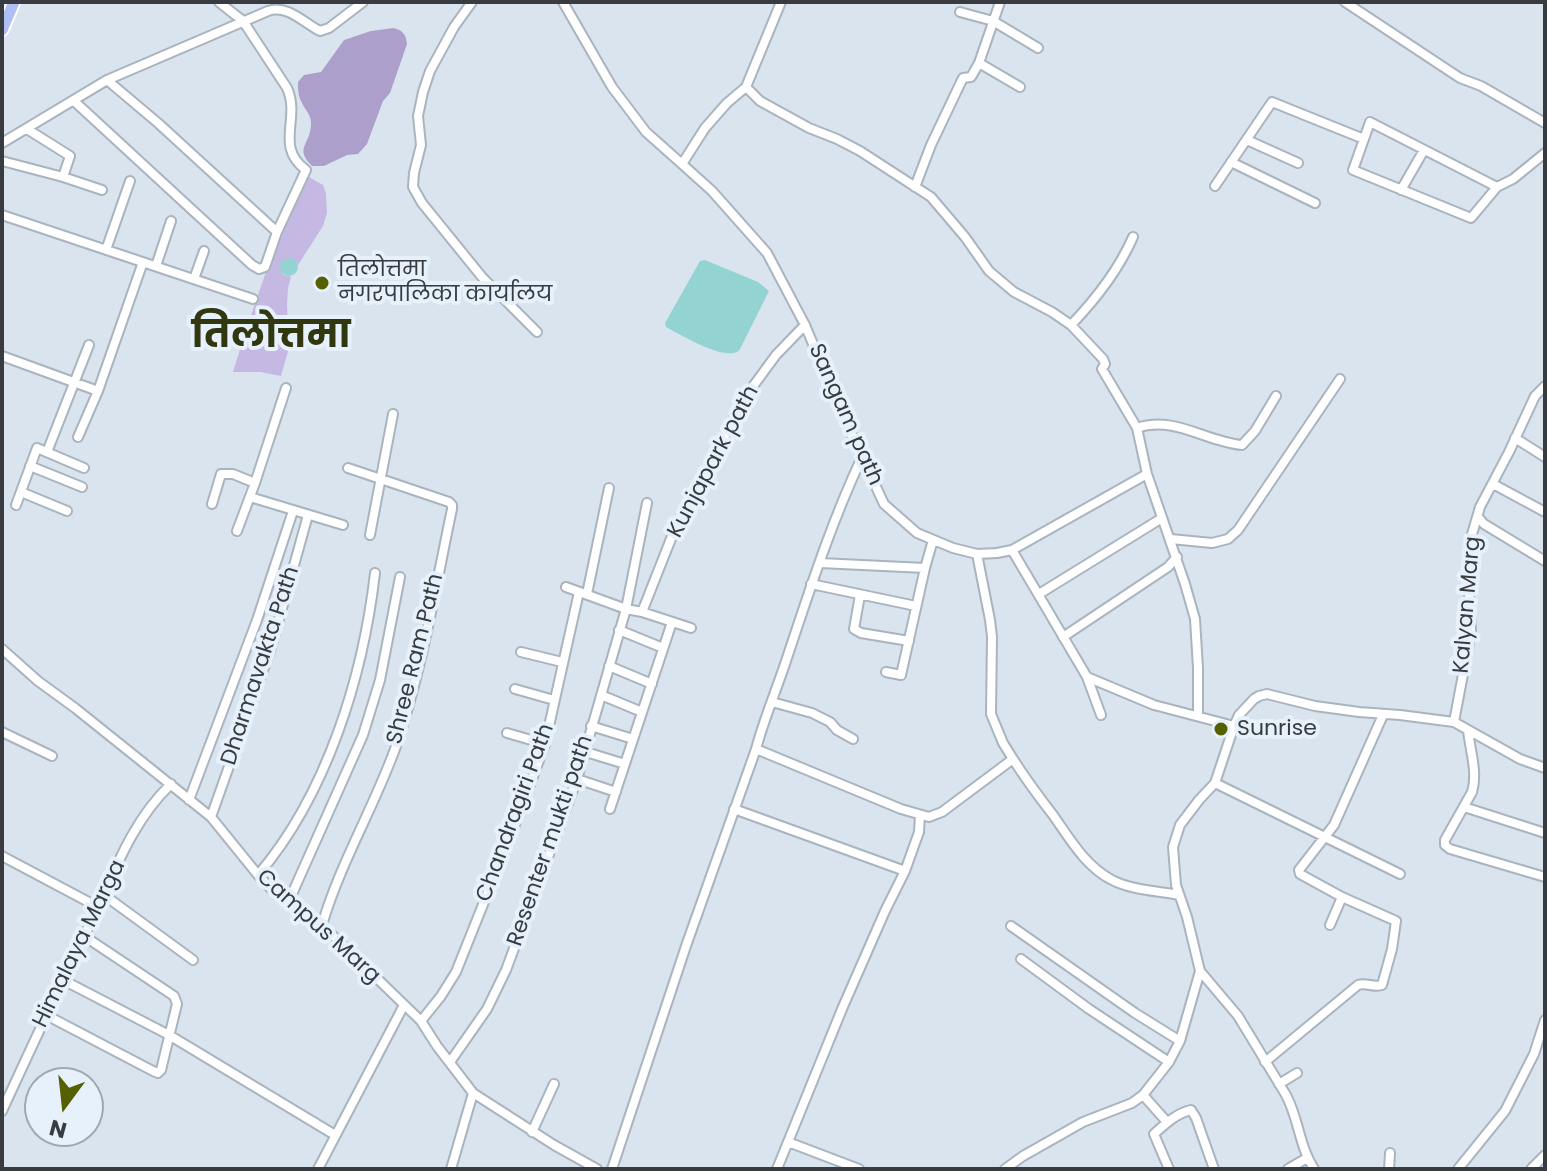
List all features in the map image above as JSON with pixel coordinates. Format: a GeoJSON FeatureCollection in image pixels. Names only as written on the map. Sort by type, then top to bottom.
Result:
{"type":"FeatureCollection","features":[{"type":"Feature","properties":{"kind":"main road"},"geometry":{"type":"LineString","coordinates":[[2,30],[14,2]]}},
{"type":"Feature","properties":{"kind":"street"},"geometry":{"type":"LineString","coordinates":[[74,101],[252,265],[259,269],[265,267],[277,232],[306,170],[296,163],[289,150],[291,98],[243,21],[219,2]]}},
{"type":"Feature","properties":{"kind":"street"},"geometry":{"type":"LineString","coordinates":[[2,143],[107,80],[291,2]]}},
{"type":"Feature","properties":{"kind":"street"},"geometry":{"type":"LineString","coordinates":[[472,2],[430,71],[423,92],[418,116],[421,145],[413,187],[422,203],[482,277],[537,332]]}},
{"type":"Feature","properties":{"kind":"street","name":"Sangam path"},"geometry":{"type":"LineString","coordinates":[[563,2],[612,87],[646,132],[712,191],[767,253],[805,325],[884,504],[917,533],[953,548],[977,554],[1012,550]]}},
{"type":"Feature","properties":{"kind":"street"},"geometry":{"type":"LineString","coordinates":[[682,164],[705,128],[746,87],[781,2]]}},
{"type":"Feature","properties":{"kind":"street"},"geometry":{"type":"LineString","coordinates":[[915,187],[963,78],[971,77],[979,63],[1000,2]]}},
{"type":"Feature","properties":{"kind":"street"},"geometry":{"type":"LineString","coordinates":[[1345,2],[1460,78],[1481,86],[1545,123]]}},
{"type":"Feature","properties":{"kind":"street"},"geometry":{"type":"LineString","coordinates":[[280,8],[320,31],[329,28],[357,4]]}},
{"type":"Feature","properties":{"kind":"street"},"geometry":{"type":"LineString","coordinates":[[960,12],[993,21],[1038,48]]}},
{"type":"Feature","properties":{"kind":"street"},"geometry":{"type":"LineString","coordinates":[[979,63],[1020,87]]}},
{"type":"Feature","properties":{"kind":"street"},"geometry":{"type":"LineString","coordinates":[[107,80],[277,232]]}},
{"type":"Feature","properties":{"kind":"street"},"geometry":{"type":"LineString","coordinates":[[746,87],[760,101],[860,151],[931,197],[989,271],[1014,292],[1071,325],[1103,359],[1105,364],[1102,369],[1137,428],[1147,474],[1195,619],[1198,716]]}},
{"type":"Feature","properties":{"kind":"street"},"geometry":{"type":"LineString","coordinates":[[1215,186],[1272,102],[1364,139]]}},
{"type":"Feature","properties":{"kind":"street"},"geometry":{"type":"LineString","coordinates":[[1497,187],[1370,122],[1353,170],[1471,218],[1497,187],[1513,179],[1545,153]]}},
{"type":"Feature","properties":{"kind":"street"},"geometry":{"type":"LineString","coordinates":[[27,129],[70,156],[63,177]]}},
{"type":"Feature","properties":{"kind":"street"},"geometry":{"type":"LineString","coordinates":[[1247,140],[1298,163]]}},
{"type":"Feature","properties":{"kind":"street"},"geometry":{"type":"LineString","coordinates":[[1401,190],[1424,150]]}},
{"type":"Feature","properties":{"kind":"street"},"geometry":{"type":"LineString","coordinates":[[2,161],[102,190]]}},
{"type":"Feature","properties":{"kind":"street"},"geometry":{"type":"LineString","coordinates":[[1231,162],[1315,203]]}},
{"type":"Feature","properties":{"kind":"street"},"geometry":{"type":"LineString","coordinates":[[106,250],[130,181]]}},
{"type":"Feature","properties":{"kind":"street"},"geometry":{"type":"LineString","coordinates":[[2,215],[253,299]]}},
{"type":"Feature","properties":{"kind":"street"},"geometry":{"type":"LineString","coordinates":[[156,266],[171,221]]}},
{"type":"Feature","properties":{"kind":"street"},"geometry":{"type":"LineString","coordinates":[[1071,325],[1114,271],[1133,237]]}},
{"type":"Feature","properties":{"kind":"street"},"geometry":{"type":"LineString","coordinates":[[194,279],[204,251]]}},
{"type":"Feature","properties":{"kind":"street"},"geometry":{"type":"LineString","coordinates":[[78,437],[98,391],[143,262]]}},
{"type":"Feature","properties":{"kind":"street","name":"Kunjapark path"},"geometry":{"type":"LineString","coordinates":[[642,612],[678,521],[702,482],[743,400],[776,355],[805,325]]}},
{"type":"Feature","properties":{"kind":"street"},"geometry":{"type":"LineString","coordinates":[[47,452],[89,345]]}},
{"type":"Feature","properties":{"kind":"street"},"geometry":{"type":"LineString","coordinates":[[2,356],[98,391]]}},
{"type":"Feature","properties":{"kind":"street"},"geometry":{"type":"LineString","coordinates":[[1171,539],[1212,543],[1228,539],[1238,530],[1340,379]]}},
{"type":"Feature","properties":{"kind":"street","name":"Kalyan Marg"},"geometry":{"type":"LineString","coordinates":[[1454,722],[1471,632],[1470,541],[1480,507],[1535,396],[1545,386]]}},
{"type":"Feature","properties":{"kind":"street"},"geometry":{"type":"LineString","coordinates":[[237,531],[286,388]]}},
{"type":"Feature","properties":{"kind":"street"},"geometry":{"type":"LineString","coordinates":[[1137,428],[1157,423],[1171,425],[1242,445],[1255,431],[1276,396]]}},
{"type":"Feature","properties":{"kind":"street"},"geometry":{"type":"LineString","coordinates":[[370,535],[393,414]]}},
{"type":"Feature","properties":{"kind":"street"},"geometry":{"type":"LineString","coordinates":[[1515,438],[1545,457]]}},
{"type":"Feature","properties":{"kind":"street"},"geometry":{"type":"LineString","coordinates":[[16,505],[37,448],[84,468]]}},
{"type":"Feature","properties":{"kind":"street"},"geometry":{"type":"LineString","coordinates":[[615,1168],[811,584],[862,457]]}},
{"type":"Feature","properties":{"kind":"street"},"geometry":{"type":"LineString","coordinates":[[30,466],[82,487]]}},
{"type":"Feature","properties":{"kind":"street"},"geometry":{"type":"LineString","coordinates":[[348,468],[380,478]]}},
{"type":"Feature","properties":{"kind":"street"},"geometry":{"type":"LineString","coordinates":[[212,504],[221,474],[233,474],[255,483]]}},
{"type":"Feature","properties":{"kind":"street"},"geometry":{"type":"LineString","coordinates":[[1101,715],[1087,677],[1012,550],[1147,474]]}},
{"type":"Feature","properties":{"kind":"street","name":"Shree Ram Path"},"geometry":{"type":"LineString","coordinates":[[322,925],[328,904],[373,805],[395,747],[415,681],[452,509],[449,502],[380,478]]}},
{"type":"Feature","properties":{"kind":"street"},"geometry":{"type":"LineString","coordinates":[[1493,484],[1545,512]]}},
{"type":"Feature","properties":{"kind":"street","name":"Chandragiri Path"},"geometry":{"type":"LineString","coordinates":[[421,1021],[456,972],[545,744],[562,662],[609,488]]}},
{"type":"Feature","properties":{"kind":"street"},"geometry":{"type":"LineString","coordinates":[[21,492],[67,511]]}},
{"type":"Feature","properties":{"kind":"street"},"geometry":{"type":"LineString","coordinates":[[250,497],[343,525]]}},
{"type":"Feature","properties":{"kind":"street","name":"Resenter mukti path"},"geometry":{"type":"LineString","coordinates":[[450,1062],[487,1009],[506,970],[577,779],[626,609],[647,503]]}},
{"type":"Feature","properties":{"kind":"street"},"geometry":{"type":"LineString","coordinates":[[189,800],[257,620],[293,511]]}},
{"type":"Feature","properties":{"kind":"street","name":"Dharmavakta Path"},"geometry":{"type":"LineString","coordinates":[[211,817],[271,648],[308,515]]}},
{"type":"Feature","properties":{"kind":"street"},"geometry":{"type":"LineString","coordinates":[[1478,517],[1496,533],[1545,561]]}},
{"type":"Feature","properties":{"kind":"street"},"geometry":{"type":"LineString","coordinates":[[1039,594],[1162,518]]}},
{"type":"Feature","properties":{"kind":"street"},"geometry":{"type":"LineString","coordinates":[[886,672],[901,675],[933,540]]}},
{"type":"Feature","properties":{"kind":"street"},"geometry":{"type":"LineString","coordinates":[[977,554],[992,637],[991,714],[1003,743],[1085,860],[1112,881],[1179,895]]}},
{"type":"Feature","properties":{"kind":"street"},"geometry":{"type":"LineString","coordinates":[[1063,637],[1168,567],[1177,557]]}},
{"type":"Feature","properties":{"kind":"street"},"geometry":{"type":"LineString","coordinates":[[820,563],[925,568]]}},
{"type":"Feature","properties":{"kind":"street"},"geometry":{"type":"LineString","coordinates":[[258,875],[278,852],[293,826],[341,725],[359,669],[375,573]]}},
{"type":"Feature","properties":{"kind":"street"},"geometry":{"type":"LineString","coordinates":[[288,903],[363,735],[380,680],[400,577]]}},
{"type":"Feature","properties":{"kind":"street"},"geometry":{"type":"LineString","coordinates":[[811,584],[916,606]]}},
{"type":"Feature","properties":{"kind":"street"},"geometry":{"type":"LineString","coordinates":[[566,587],[691,628]]}},
{"type":"Feature","properties":{"kind":"street"},"geometry":{"type":"LineString","coordinates":[[860,595],[854,629],[861,633],[909,641]]}},
{"type":"Feature","properties":{"kind":"street"},"geometry":{"type":"LineString","coordinates":[[610,809],[672,622]]}},
{"type":"Feature","properties":{"kind":"street"},"geometry":{"type":"LineString","coordinates":[[619,630],[663,648]]}},
{"type":"Feature","properties":{"kind":"street","name":"Campus Marg"},"geometry":{"type":"LineString","coordinates":[[2,649],[211,817],[258,875],[288,903],[322,925],[421,1021],[473,1093],[532,1132],[597,1169]]}},
{"type":"Feature","properties":{"kind":"street"},"geometry":{"type":"LineString","coordinates":[[521,652],[562,662]]}},
{"type":"Feature","properties":{"kind":"street"},"geometry":{"type":"LineString","coordinates":[[609,666],[652,684]]}},
{"type":"Feature","properties":{"kind":"street"},"geometry":{"type":"LineString","coordinates":[[1087,677],[1154,705],[1234,726]]}},
{"type":"Feature","properties":{"kind":"street"},"geometry":{"type":"LineString","coordinates":[[515,689],[554,700]]}},
{"type":"Feature","properties":{"kind":"street"},"geometry":{"type":"LineString","coordinates":[[1314,1169],[1301,1142],[1293,1108],[1238,1016],[1200,971],[1176,885],[1173,847],[1180,825],[1215,783],[1239,715],[1254,699],[1267,694],[1315,706],[1454,722],[1520,759],[1545,768]]}},
{"type":"Feature","properties":{"kind":"street"},"geometry":{"type":"LineString","coordinates":[[601,695],[642,712]]}},
{"type":"Feature","properties":{"kind":"street"},"geometry":{"type":"LineString","coordinates":[[772,702],[812,713],[853,739]]}},
{"type":"Feature","properties":{"kind":"street"},"geometry":{"type":"LineString","coordinates":[[1265,1062],[1358,985],[1382,985],[1396,921],[1342,897],[1299,873],[1338,819],[1383,715]]}},
{"type":"Feature","properties":{"kind":"street"},"geometry":{"type":"LineString","coordinates":[[591,726],[633,739]]}},
{"type":"Feature","properties":{"kind":"street"},"geometry":{"type":"LineString","coordinates":[[1468,730],[1476,774],[1472,792],[1445,845],[1545,877]]}},
{"type":"Feature","properties":{"kind":"street"},"geometry":{"type":"LineString","coordinates":[[2,732],[52,756]]}},
{"type":"Feature","properties":{"kind":"street"},"geometry":{"type":"LineString","coordinates":[[507,733],[545,744]]}},
{"type":"Feature","properties":{"kind":"street"},"geometry":{"type":"LineString","coordinates":[[756,749],[929,817],[942,812],[1013,759]]}},
{"type":"Feature","properties":{"kind":"street"},"geometry":{"type":"LineString","coordinates":[[586,752],[625,764]]}},
{"type":"Feature","properties":{"kind":"street"},"geometry":{"type":"LineString","coordinates":[[577,779],[616,792]]}},
{"type":"Feature","properties":{"kind":"street"},"geometry":{"type":"LineString","coordinates":[[1215,783],[1400,874]]}},
{"type":"Feature","properties":{"kind":"street","name":"Himalaya Marga"},"geometry":{"type":"LineString","coordinates":[[2,1111],[137,826],[171,784]]}},
{"type":"Feature","properties":{"kind":"street"},"geometry":{"type":"LineString","coordinates":[[1464,807],[1545,833]]}},
{"type":"Feature","properties":{"kind":"street"},"geometry":{"type":"LineString","coordinates":[[734,809],[905,871]]}},
{"type":"Feature","properties":{"kind":"street"},"geometry":{"type":"LineString","coordinates":[[777,1169],[842,1009],[905,871],[919,832],[920,815]]}},
{"type":"Feature","properties":{"kind":"street"},"geometry":{"type":"LineString","coordinates":[[3,856],[98,907]]}},
{"type":"Feature","properties":{"kind":"street"},"geometry":{"type":"LineString","coordinates":[[104,895],[193,960]]}},
{"type":"Feature","properties":{"kind":"street"},"geometry":{"type":"LineString","coordinates":[[1330,925],[1342,897]]}},
{"type":"Feature","properties":{"kind":"street"},"geometry":{"type":"LineString","coordinates":[[1011,926],[1180,1041]]}},
{"type":"Feature","properties":{"kind":"street"},"geometry":{"type":"LineString","coordinates":[[46,1015],[158,1073],[161,1070],[177,1004],[174,996],[84,936]]}},
{"type":"Feature","properties":{"kind":"street"},"geometry":{"type":"LineString","coordinates":[[1021,959],[1169,1062]]}},
{"type":"Feature","properties":{"kind":"street"},"geometry":{"type":"LineString","coordinates":[[1005,1169],[1083,1122],[1132,1103],[1143,1095],[1169,1062],[1180,1041],[1200,971]]}},
{"type":"Feature","properties":{"kind":"street"},"geometry":{"type":"LineString","coordinates":[[63,980],[169,1035],[335,1135]]}},
{"type":"Feature","properties":{"kind":"street"},"geometry":{"type":"LineString","coordinates":[[318,1169],[404,1005]]}},
{"type":"Feature","properties":{"kind":"street"},"geometry":{"type":"LineString","coordinates":[[1458,1169],[1505,1111],[1534,1054],[1545,1020]]}},
{"type":"Feature","properties":{"kind":"street"},"geometry":{"type":"LineString","coordinates":[[1279,1084],[1297,1073]]}},
{"type":"Feature","properties":{"kind":"street"},"geometry":{"type":"LineString","coordinates":[[532,1132],[554,1084]]}},
{"type":"Feature","properties":{"kind":"street"},"geometry":{"type":"LineString","coordinates":[[451,1169],[473,1093]]}},
{"type":"Feature","properties":{"kind":"street"},"geometry":{"type":"LineString","coordinates":[[1143,1095],[1167,1122]]}},
{"type":"Feature","properties":{"kind":"street"},"geometry":{"type":"LineString","coordinates":[[1169,1169],[1154,1134],[1167,1122],[1191,1110],[1214,1169]]}},
{"type":"Feature","properties":{"kind":"street"},"geometry":{"type":"LineString","coordinates":[[788,1142],[859,1169]]}},
{"type":"Feature","properties":{"kind":"street"},"geometry":{"type":"LineString","coordinates":[[1389,1169],[1390,1153]]}},
{"type":"Feature","properties":{"kind":"street"},"geometry":{"type":"LineString","coordinates":[[1531,1169],[1545,1155]]}},
{"type":"Feature","properties":{"kind":"street"},"geometry":{"type":"LineString","coordinates":[[1288,1169],[1307,1158]]}},
{"type":"Feature","properties":{"kind":"shaded area"},"geometry":{"type":"Polygon","coordinates":[[[394,28],[404,33],[407,44],[390,93],[383,101],[367,144],[358,154],[347,155],[324,166],[312,166],[304,155],[311,121],[300,99],[298,82],[304,75],[321,72],[344,40],[371,31],[394,28]]]}},
{"type":"Feature","properties":{"kind":"shaded area"},"geometry":{"type":"Polygon","coordinates":[[[307,176],[323,185],[327,213],[323,226],[298,265],[297,262],[282,274],[291,277],[287,305],[289,348],[281,376],[233,372],[275,248],[307,176]]]}},
{"type":"Feature","properties":{"kind":"shaded area"},"geometry":{"type":"Polygon","coordinates":[[[285,258],[293,258],[298,267],[296,274],[285,276],[280,271],[280,263],[285,258]]]}},
{"type":"Feature","properties":{"kind":"shaded area"},"geometry":{"type":"Polygon","coordinates":[[[705,260],[758,282],[769,291],[737,352],[726,353],[708,348],[666,327],[665,323],[700,261],[705,260]]]}},
{"type":"Feature","properties":{"kind":"place","name":"तिलोत्तमा नगरपालिका कार्यालय"},"geometry":{"type":"Point","coordinates":[322,283]}},
{"type":"Feature","properties":{"kind":"place","name":"Sunrise"},"geometry":{"type":"Point","coordinates":[1221,729]}},
{"type":"Feature","properties":{"kind":"district","name":"तिलोत्तमा"},"geometry":{"type":"Point","coordinates":[271,337]}}]}
